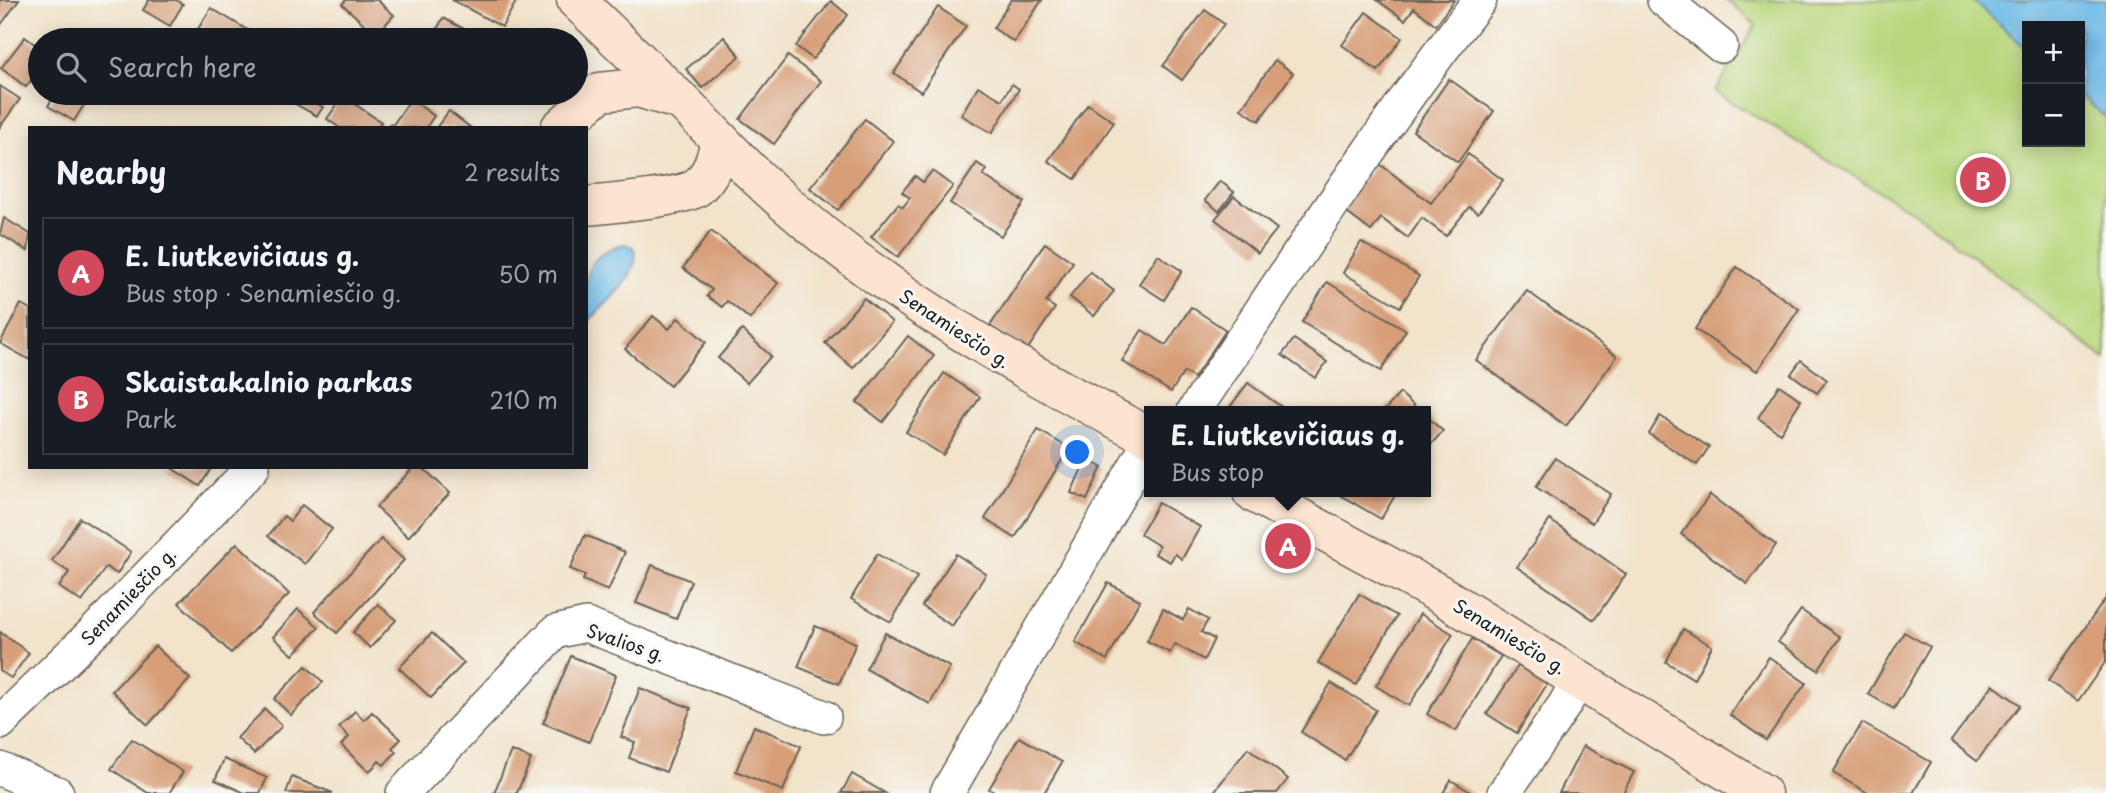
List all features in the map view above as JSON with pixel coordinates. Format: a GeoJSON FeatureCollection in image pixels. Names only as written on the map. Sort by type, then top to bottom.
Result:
{"type":"FeatureCollection","features":[{"type":"Feature","properties":{"kind":"main road","name":"Senamiesčio g."},"geometry":{"type":"LineString","coordinates":[[576,0],[775,194],[837,246],[944,323],[1018,369],[1144,436]]}},
{"type":"Feature","properties":{"kind":"main road"},"geometry":{"type":"LineString","coordinates":[[588,103],[600,92],[606,71],[606,30]]}},
{"type":"Feature","properties":{"kind":"main road"},"geometry":{"type":"LineString","coordinates":[[600,92],[638,88],[681,101]]}},
{"type":"Feature","properties":{"kind":"main road"},"geometry":{"type":"LineString","coordinates":[[562,126],[586,105]]}},
{"type":"Feature","properties":{"kind":"main road"},"geometry":{"type":"LineString","coordinates":[[693,190],[707,177],[716,162],[720,139]]}},
{"type":"Feature","properties":{"kind":"main road"},"geometry":{"type":"LineString","coordinates":[[588,206],[693,190],[775,194]]}},
{"type":"Feature","properties":{"kind":"main road","name":"Senamiesčio g."},"geometry":{"type":"LineString","coordinates":[[1261,497],[1436,592],[1762,793]]}},
{"type":"Feature","properties":{"kind":"street"},"geometry":{"type":"LineString","coordinates":[[1197,406],[1328,210],[1445,44],[1480,0]]}},
{"type":"Feature","properties":{"kind":"street"},"geometry":{"type":"LineString","coordinates":[[1664,0],[1721,46]]}},
{"type":"Feature","properties":{"kind":"street"},"geometry":{"type":"LineString","coordinates":[[947,793],[1144,449]]}},
{"type":"Feature","properties":{"kind":"street","name":"Senamiesčio g."},"geometry":{"type":"LineString","coordinates":[[0,723],[98,628],[251,469]]}},
{"type":"Feature","properties":{"kind":"street","name":"Svalios g."},"geometry":{"type":"LineString","coordinates":[[403,793],[555,632],[570,627],[586,625],[824,716]]}},
{"type":"Feature","properties":{"kind":"street"},"geometry":{"type":"LineString","coordinates":[[1504,793],[1565,704],[1579,678]]}},
{"type":"Feature","properties":{"kind":"street"},"geometry":{"type":"LineString","coordinates":[[0,769],[57,793]]}},
{"type":"Feature","properties":{"kind":"green space"},"geometry":{"type":"Polygon","coordinates":[[[1726,0],[2106,0],[2106,360],[1923,218],[1715,92],[1756,25],[1726,0]]]}},
{"type":"Feature","properties":{"kind":"water"},"geometry":{"type":"Polygon","coordinates":[[[1972,0],[2106,0],[2106,118],[2085,99],[2085,21],[2022,21],[2022,45],[1972,0]]]}},
{"type":"Feature","properties":{"kind":"water"},"geometry":{"type":"Polygon","coordinates":[[[624,244],[634,247],[636,257],[633,268],[620,288],[588,322],[588,274],[599,256],[624,244]]]}},
{"type":"Feature","properties":{"kind":"building"},"geometry":{"type":"Polygon","coordinates":[[[0,0],[19,0],[0,26],[0,0]]]}},
{"type":"Feature","properties":{"kind":"building"},"geometry":{"type":"Polygon","coordinates":[[[149,0],[176,0],[183,4],[170,26],[143,10],[149,0]]]}},
{"type":"Feature","properties":{"kind":"building"},"geometry":{"type":"Polygon","coordinates":[[[346,0],[377,0],[394,15],[382,28],[368,28],[342,4],[346,0]]]}},
{"type":"Feature","properties":{"kind":"building"},"geometry":{"type":"Polygon","coordinates":[[[452,0],[517,0],[502,27],[452,0]]]}},
{"type":"Feature","properties":{"kind":"building"},"geometry":{"type":"Polygon","coordinates":[[[1011,0],[1042,0],[1014,42],[993,28],[1011,0]]]}},
{"type":"Feature","properties":{"kind":"building"},"geometry":{"type":"Polygon","coordinates":[[[1377,0],[1454,0],[1436,25],[1414,8],[1405,20],[1377,0]]]}},
{"type":"Feature","properties":{"kind":"building"},"geometry":{"type":"Polygon","coordinates":[[[831,1],[848,15],[813,59],[796,46],[831,1]]]}},
{"type":"Feature","properties":{"kind":"building"},"geometry":{"type":"Polygon","coordinates":[[[938,7],[966,26],[921,92],[894,73],[938,7]]]}},
{"type":"Feature","properties":{"kind":"building"},"geometry":{"type":"Polygon","coordinates":[[[211,8],[244,28],[198,28],[211,8]]]}},
{"type":"Feature","properties":{"kind":"building"},"geometry":{"type":"Polygon","coordinates":[[[1205,10],[1224,24],[1182,80],[1163,66],[1205,10]]]}},
{"type":"Feature","properties":{"kind":"building"},"geometry":{"type":"Polygon","coordinates":[[[1366,12],[1402,38],[1378,71],[1342,45],[1366,12]]]}},
{"type":"Feature","properties":{"kind":"building"},"geometry":{"type":"Polygon","coordinates":[[[443,18],[462,28],[438,28],[443,18]]]}},
{"type":"Feature","properties":{"kind":"building"},"geometry":{"type":"Polygon","coordinates":[[[25,37],[28,39],[26,87],[1,68],[25,37]]]}},
{"type":"Feature","properties":{"kind":"building"},"geometry":{"type":"Polygon","coordinates":[[[724,37],[740,56],[702,88],[686,69],[724,37]]]}},
{"type":"Feature","properties":{"kind":"building"},"geometry":{"type":"Polygon","coordinates":[[[788,56],[821,81],[774,144],[740,119],[788,56]]]}},
{"type":"Feature","properties":{"kind":"building"},"geometry":{"type":"Polygon","coordinates":[[[1275,60],[1293,73],[1259,121],[1241,109],[1275,60]]]}},
{"type":"Feature","properties":{"kind":"building"},"geometry":{"type":"Polygon","coordinates":[[[1449,79],[1494,111],[1458,162],[1413,131],[1449,79]]]}},
{"type":"Feature","properties":{"kind":"building"},"geometry":{"type":"Polygon","coordinates":[[[1012,84],[1019,89],[992,133],[961,115],[978,86],[1002,100],[1012,84]]]}},
{"type":"Feature","properties":{"kind":"building"},"geometry":{"type":"Polygon","coordinates":[[[0,86],[20,99],[0,127],[0,86]]]}},
{"type":"Feature","properties":{"kind":"building"},"geometry":{"type":"Polygon","coordinates":[[[1088,104],[1114,122],[1075,179],[1048,161],[1088,104]]]}},
{"type":"Feature","properties":{"kind":"building"},"geometry":{"type":"Polygon","coordinates":[[[49,105],[84,105],[74,121],[49,105]]]}},
{"type":"Feature","properties":{"kind":"building"},"geometry":{"type":"Polygon","coordinates":[[[297,105],[320,105],[323,107],[317,116],[297,105]]]}},
{"type":"Feature","properties":{"kind":"building"},"geometry":{"type":"Polygon","coordinates":[[[337,105],[356,105],[381,122],[378,126],[337,126],[327,119],[337,105]]]}},
{"type":"Feature","properties":{"kind":"building"},"geometry":{"type":"Polygon","coordinates":[[[407,105],[419,105],[434,116],[427,126],[392,126],[407,105]]]}},
{"type":"Feature","properties":{"kind":"building"},"geometry":{"type":"Polygon","coordinates":[[[449,111],[468,126],[438,126],[449,111]]]}},
{"type":"Feature","properties":{"kind":"building"},"geometry":{"type":"Polygon","coordinates":[[[865,119],[893,141],[838,210],[810,188],[865,119]]]}},
{"type":"Feature","properties":{"kind":"building"},"geometry":{"type":"Polygon","coordinates":[[[1468,154],[1503,180],[1478,213],[1469,207],[1446,236],[1422,218],[1408,238],[1381,218],[1371,231],[1342,209],[1377,162],[1431,203],[1468,154]]]}},
{"type":"Feature","properties":{"kind":"building"},"geometry":{"type":"Polygon","coordinates":[[[977,163],[987,170],[983,175],[1024,202],[1001,236],[950,203],[977,163]]]}},
{"type":"Feature","properties":{"kind":"building"},"geometry":{"type":"Polygon","coordinates":[[[932,171],[953,186],[898,257],[871,237],[898,204],[903,207],[910,198],[902,192],[915,176],[923,182],[932,171]]]}},
{"type":"Feature","properties":{"kind":"building"},"geometry":{"type":"Polygon","coordinates":[[[1220,181],[1234,192],[1219,211],[1205,200],[1220,181]]]}},
{"type":"Feature","properties":{"kind":"building"},"geometry":{"type":"Polygon","coordinates":[[[1234,196],[1277,229],[1258,253],[1215,219],[1234,196]]]}},
{"type":"Feature","properties":{"kind":"building"},"geometry":{"type":"Polygon","coordinates":[[[4,218],[28,233],[28,251],[0,234],[4,218]]]}},
{"type":"Feature","properties":{"kind":"building"},"geometry":{"type":"Polygon","coordinates":[[[711,231],[778,283],[750,319],[727,301],[722,307],[707,296],[712,290],[683,268],[711,231]]]}},
{"type":"Feature","properties":{"kind":"building"},"geometry":{"type":"Polygon","coordinates":[[[1361,242],[1419,276],[1400,307],[1343,273],[1361,242]]]}},
{"type":"Feature","properties":{"kind":"building"},"geometry":{"type":"Polygon","coordinates":[[[1045,243],[1073,262],[1046,302],[1055,308],[1027,350],[990,326],[1045,243]]]}},
{"type":"Feature","properties":{"kind":"building"},"geometry":{"type":"Polygon","coordinates":[[[1158,255],[1182,271],[1164,300],[1139,284],[1158,255]]]}},
{"type":"Feature","properties":{"kind":"building"},"geometry":{"type":"Polygon","coordinates":[[[1737,267],[1799,309],[1757,371],[1695,329],[1737,267]]]}},
{"type":"Feature","properties":{"kind":"building"},"geometry":{"type":"Polygon","coordinates":[[[1090,272],[1114,291],[1094,316],[1070,297],[1090,272]]]}},
{"type":"Feature","properties":{"kind":"building"},"geometry":{"type":"Polygon","coordinates":[[[1327,282],[1406,330],[1381,371],[1302,322],[1327,282]]]}},
{"type":"Feature","properties":{"kind":"building"},"geometry":{"type":"Polygon","coordinates":[[[1527,291],[1617,356],[1566,426],[1476,360],[1527,291]]]}},
{"type":"Feature","properties":{"kind":"building"},"geometry":{"type":"Polygon","coordinates":[[[864,298],[892,322],[853,368],[825,343],[864,298]]]}},
{"type":"Feature","properties":{"kind":"building"},"geometry":{"type":"Polygon","coordinates":[[[21,304],[28,308],[28,359],[0,343],[21,304]]]}},
{"type":"Feature","properties":{"kind":"building"},"geometry":{"type":"Polygon","coordinates":[[[1191,307],[1226,330],[1194,378],[1184,372],[1171,392],[1122,361],[1142,330],[1166,345],[1191,307]]]}},
{"type":"Feature","properties":{"kind":"building"},"geometry":{"type":"Polygon","coordinates":[[[653,316],[669,329],[678,318],[706,342],[670,386],[625,349],[653,316]]]}},
{"type":"Feature","properties":{"kind":"building"},"geometry":{"type":"Polygon","coordinates":[[[742,330],[771,356],[747,383],[718,358],[742,330]]]}},
{"type":"Feature","properties":{"kind":"building"},"geometry":{"type":"Polygon","coordinates":[[[908,336],[934,356],[883,422],[857,402],[908,336]]]}},
{"type":"Feature","properties":{"kind":"building"},"geometry":{"type":"Polygon","coordinates":[[[1294,339],[1327,362],[1315,378],[1282,355],[1294,339]]]}},
{"type":"Feature","properties":{"kind":"building"},"geometry":{"type":"Polygon","coordinates":[[[1801,360],[1827,380],[1817,393],[1791,374],[1801,360]]]}},
{"type":"Feature","properties":{"kind":"building"},"geometry":{"type":"Polygon","coordinates":[[[944,373],[980,397],[943,455],[906,432],[944,373]]]}},
{"type":"Feature","properties":{"kind":"building"},"geometry":{"type":"Polygon","coordinates":[[[1248,383],[1280,406],[1231,406],[1248,383]]]}},
{"type":"Feature","properties":{"kind":"building"},"geometry":{"type":"Polygon","coordinates":[[[1779,385],[1801,400],[1780,433],[1758,418],[1779,385]]]}},
{"type":"Feature","properties":{"kind":"building"},"geometry":{"type":"Polygon","coordinates":[[[1400,393],[1414,406],[1388,406],[1400,393]]]}},
{"type":"Feature","properties":{"kind":"building"},"geometry":{"type":"Polygon","coordinates":[[[1660,416],[1709,447],[1697,465],[1649,434],[1660,416]]]}},
{"type":"Feature","properties":{"kind":"building"},"geometry":{"type":"Polygon","coordinates":[[[1431,420],[1443,431],[1431,444],[1431,420]]]}},
{"type":"Feature","properties":{"kind":"building"},"geometry":{"type":"Polygon","coordinates":[[[1038,430],[1069,448],[1015,538],[985,519],[1038,430]]]}},
{"type":"Feature","properties":{"kind":"building"},"geometry":{"type":"Polygon","coordinates":[[[1555,458],[1611,494],[1592,523],[1536,487],[1555,458]]]}},
{"type":"Feature","properties":{"kind":"building"},"geometry":{"type":"Polygon","coordinates":[[[1086,459],[1102,467],[1087,500],[1071,493],[1086,459]]]}},
{"type":"Feature","properties":{"kind":"building"},"geometry":{"type":"Polygon","coordinates":[[[173,469],[211,469],[200,486],[173,469]]]}},
{"type":"Feature","properties":{"kind":"building"},"geometry":{"type":"Polygon","coordinates":[[[412,469],[424,469],[450,493],[408,537],[376,507],[412,469]]]}},
{"type":"Feature","properties":{"kind":"building"},"geometry":{"type":"Polygon","coordinates":[[[1710,495],[1776,545],[1747,584],[1681,534],[1710,495]]]}},
{"type":"Feature","properties":{"kind":"building"},"geometry":{"type":"Polygon","coordinates":[[[1344,497],[1394,497],[1381,519],[1344,497]]]}},
{"type":"Feature","properties":{"kind":"building"},"geometry":{"type":"Polygon","coordinates":[[[1158,503],[1200,527],[1182,559],[1175,554],[1170,562],[1155,554],[1159,546],[1140,534],[1158,503]]]}},
{"type":"Feature","properties":{"kind":"building"},"geometry":{"type":"Polygon","coordinates":[[[302,505],[332,529],[305,564],[268,536],[284,516],[290,521],[302,505]]]}},
{"type":"Feature","properties":{"kind":"building"},"geometry":{"type":"Polygon","coordinates":[[[80,518],[131,552],[117,574],[106,567],[82,602],[59,587],[69,572],[52,561],[80,518]]]}},
{"type":"Feature","properties":{"kind":"building"},"geometry":{"type":"Polygon","coordinates":[[[1550,520],[1626,574],[1594,620],[1517,567],[1550,520]]]}},
{"type":"Feature","properties":{"kind":"building"},"geometry":{"type":"Polygon","coordinates":[[[585,535],[625,552],[608,591],[583,580],[585,575],[570,569],[585,535]]]}},
{"type":"Feature","properties":{"kind":"building"},"geometry":{"type":"Polygon","coordinates":[[[381,539],[404,560],[337,633],[314,612],[381,539]]]}},
{"type":"Feature","properties":{"kind":"building"},"geometry":{"type":"Polygon","coordinates":[[[237,543],[289,594],[231,653],[179,603],[237,543]]]}},
{"type":"Feature","properties":{"kind":"building"},"geometry":{"type":"Polygon","coordinates":[[[877,554],[917,577],[891,622],[851,599],[877,554]]]}},
{"type":"Feature","properties":{"kind":"building"},"geometry":{"type":"Polygon","coordinates":[[[956,554],[986,574],[952,626],[922,606],[956,554]]]}},
{"type":"Feature","properties":{"kind":"building"},"geometry":{"type":"Polygon","coordinates":[[[652,565],[691,581],[676,619],[636,603],[652,565]]]}},
{"type":"Feature","properties":{"kind":"building"},"geometry":{"type":"Polygon","coordinates":[[[1108,583],[1140,600],[1107,660],[1075,642],[1108,583]]]}},
{"type":"Feature","properties":{"kind":"building"},"geometry":{"type":"Polygon","coordinates":[[[1359,594],[1397,616],[1356,685],[1318,663],[1359,594]]]}},
{"type":"Feature","properties":{"kind":"building"},"geometry":{"type":"Polygon","coordinates":[[[2106,598],[2106,661],[2078,701],[2048,681],[2106,598]]]}},
{"type":"Feature","properties":{"kind":"building"},"geometry":{"type":"Polygon","coordinates":[[[378,604],[396,620],[370,648],[353,632],[378,604]]]}},
{"type":"Feature","properties":{"kind":"building"},"geometry":{"type":"Polygon","coordinates":[[[298,609],[319,627],[293,655],[273,637],[298,609]]]}},
{"type":"Feature","properties":{"kind":"building"},"geometry":{"type":"Polygon","coordinates":[[[1163,609],[1183,620],[1189,609],[1208,620],[1201,632],[1214,639],[1204,660],[1175,644],[1170,653],[1147,641],[1163,609]]]}},
{"type":"Feature","properties":{"kind":"building"},"geometry":{"type":"Polygon","coordinates":[[[1801,610],[1840,637],[1818,670],[1778,642],[1801,610]]]}},
{"type":"Feature","properties":{"kind":"building"},"geometry":{"type":"Polygon","coordinates":[[[1420,614],[1453,634],[1409,706],[1376,686],[1420,614]]]}},
{"type":"Feature","properties":{"kind":"building"},"geometry":{"type":"Polygon","coordinates":[[[815,626],[856,643],[839,684],[798,667],[815,626]]]}},
{"type":"Feature","properties":{"kind":"building"},"geometry":{"type":"Polygon","coordinates":[[[1683,629],[1712,646],[1694,679],[1666,662],[1683,629]]]}},
{"type":"Feature","properties":{"kind":"building"},"geometry":{"type":"Polygon","coordinates":[[[0,632],[29,653],[11,678],[0,671],[0,632]]]}},
{"type":"Feature","properties":{"kind":"building"},"geometry":{"type":"Polygon","coordinates":[[[1904,632],[1930,647],[1894,709],[1868,694],[1904,632]]]}},
{"type":"Feature","properties":{"kind":"building"},"geometry":{"type":"Polygon","coordinates":[[[432,633],[464,663],[431,698],[399,668],[432,633]]]}},
{"type":"Feature","properties":{"kind":"building"},"geometry":{"type":"Polygon","coordinates":[[[885,633],[950,667],[930,704],[866,669],[885,633]]]}},
{"type":"Feature","properties":{"kind":"building"},"geometry":{"type":"Polygon","coordinates":[[[1472,639],[1501,656],[1456,731],[1427,714],[1472,639]]]}},
{"type":"Feature","properties":{"kind":"building"},"geometry":{"type":"Polygon","coordinates":[[[155,646],[190,679],[148,725],[112,691],[155,646]]]}},
{"type":"Feature","properties":{"kind":"building"},"geometry":{"type":"Polygon","coordinates":[[[571,656],[616,675],[589,742],[543,723],[571,656]]]}},
{"type":"Feature","properties":{"kind":"building"},"geometry":{"type":"Polygon","coordinates":[[[1769,657],[1806,683],[1766,740],[1730,715],[1769,657]]]}},
{"type":"Feature","properties":{"kind":"building"},"geometry":{"type":"Polygon","coordinates":[[[306,666],[323,682],[291,715],[274,699],[306,666]]]}},
{"type":"Feature","properties":{"kind":"building"},"geometry":{"type":"Polygon","coordinates":[[[1518,666],[1547,684],[1517,733],[1487,714],[1518,666]]]}},
{"type":"Feature","properties":{"kind":"building"},"geometry":{"type":"Polygon","coordinates":[[[1331,683],[1376,710],[1345,760],[1301,732],[1331,683]]]}},
{"type":"Feature","properties":{"kind":"building"},"geometry":{"type":"Polygon","coordinates":[[[1993,685],[2020,705],[1977,761],[1951,741],[1993,685]]]}},
{"type":"Feature","properties":{"kind":"building"},"geometry":{"type":"Polygon","coordinates":[[[640,688],[691,708],[666,772],[629,758],[635,742],[621,737],[640,688]]]}},
{"type":"Feature","properties":{"kind":"building"},"geometry":{"type":"Polygon","coordinates":[[[265,709],[282,726],[254,754],[237,738],[265,709]]]}},
{"type":"Feature","properties":{"kind":"building"},"geometry":{"type":"Polygon","coordinates":[[[355,711],[364,720],[372,712],[401,739],[392,748],[396,752],[384,765],[379,761],[369,772],[341,745],[349,737],[339,727],[355,711]]]}},
{"type":"Feature","properties":{"kind":"building"},"geometry":{"type":"Polygon","coordinates":[[[1862,723],[1931,762],[1913,793],[1868,793],[1833,773],[1862,723]]]}},
{"type":"Feature","properties":{"kind":"building"},"geometry":{"type":"Polygon","coordinates":[[[754,726],[801,746],[783,791],[736,771],[754,726]]]}},
{"type":"Feature","properties":{"kind":"building"},"geometry":{"type":"Polygon","coordinates":[[[1019,737],[1062,762],[1044,793],[996,793],[989,789],[1019,737]]]}},
{"type":"Feature","properties":{"kind":"building"},"geometry":{"type":"Polygon","coordinates":[[[132,739],[183,772],[169,793],[148,793],[111,769],[132,739]]]}},
{"type":"Feature","properties":{"kind":"building"},"geometry":{"type":"Polygon","coordinates":[[[1583,746],[1634,772],[1623,793],[1559,793],[1583,746]]]}},
{"type":"Feature","properties":{"kind":"building"},"geometry":{"type":"Polygon","coordinates":[[[1248,748],[1288,779],[1277,793],[1213,793],[1248,748]]]}},
{"type":"Feature","properties":{"kind":"building"},"geometry":{"type":"Polygon","coordinates":[[[511,751],[531,759],[517,793],[494,793],[511,751]]]}},
{"type":"Feature","properties":{"kind":"building"},"geometry":{"type":"Polygon","coordinates":[[[224,759],[267,778],[260,793],[245,793],[215,780],[224,759]]]}},
{"type":"Feature","properties":{"kind":"building"},"geometry":{"type":"Polygon","coordinates":[[[852,774],[885,793],[841,793],[852,774]]]}},
{"type":"Feature","properties":{"kind":"building"},"geometry":{"type":"Polygon","coordinates":[[[292,777],[333,793],[286,793],[292,777]]]}},
{"type":"Feature","properties":{"kind":"building"},"geometry":{"type":"Polygon","coordinates":[[[1451,780],[1472,793],[1443,793],[1451,780]]]}},
{"type":"Feature","properties":{"kind":"place","name":"Skaistakalnio parkas"},"geometry":{"type":"Point","coordinates":[1983,180]}},
{"type":"Feature","properties":{"kind":"place","name":"E. Liutkevičiaus g."},"geometry":{"type":"Point","coordinates":[1288,546]}}]}
